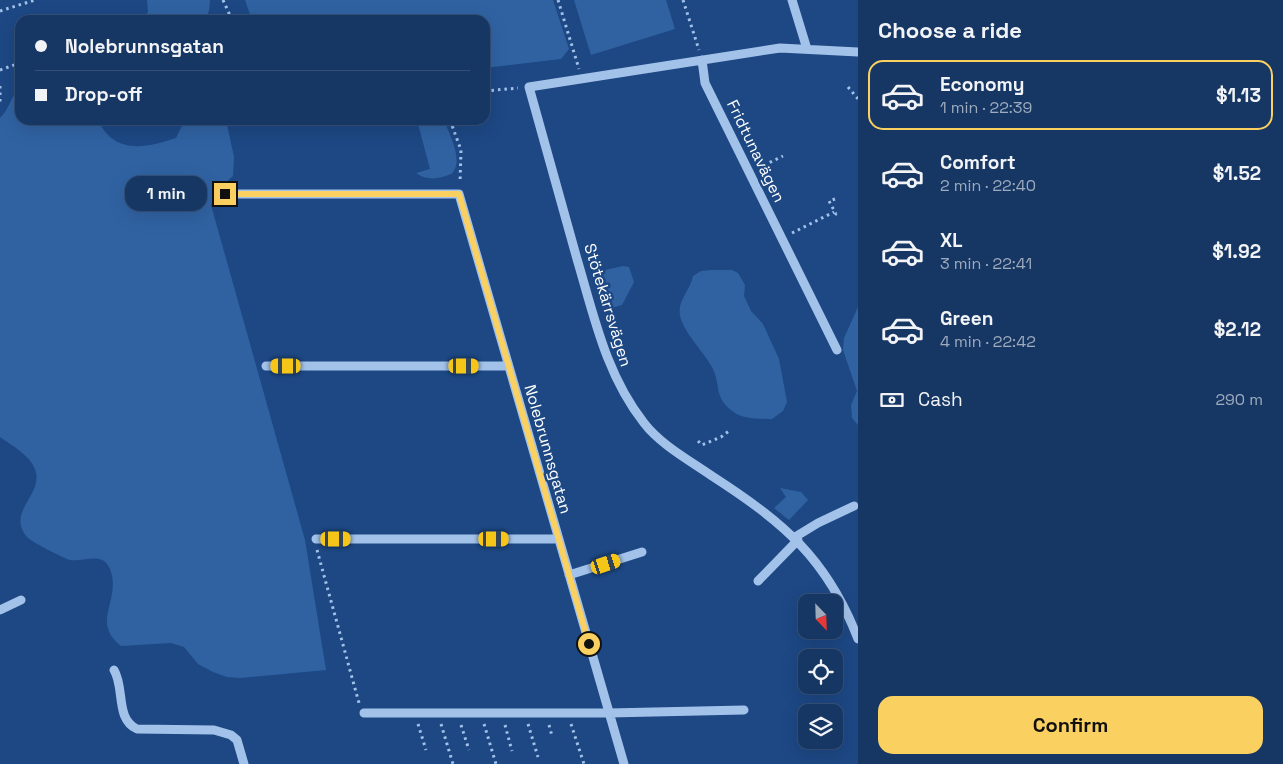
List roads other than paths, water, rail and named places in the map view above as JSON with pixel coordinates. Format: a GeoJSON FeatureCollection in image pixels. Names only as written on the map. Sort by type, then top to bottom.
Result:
{"type":"FeatureCollection","features":[{"type":"Feature","properties":{"kind":"street"},"geometry":{"type":"LineString","coordinates":[[792,0],[807,50]]}},
{"type":"Feature","properties":{"kind":"street"},"geometry":{"type":"LineString","coordinates":[[702,60],[780,48],[858,52]]}},
{"type":"Feature","properties":{"kind":"street","name":"Stötekärrsvägen"},"geometry":{"type":"LineString","coordinates":[[702,60],[529,88],[602,346],[629,403],[644,424],[662,442],[759,508],[797,539],[822,569],[836,591],[857,635]]}},
{"type":"Feature","properties":{"kind":"street","name":"Fridtunavägen"},"geometry":{"type":"LineString","coordinates":[[702,60],[706,83],[837,350]]}},
{"type":"Feature","properties":{"kind":"street","name":"Nolebrunnsgatan"},"geometry":{"type":"LineString","coordinates":[[225,194],[459,194],[624,764]]}},
{"type":"Feature","properties":{"kind":"street"},"geometry":{"type":"LineString","coordinates":[[266,366],[508,366]]}},
{"type":"Feature","properties":{"kind":"street"},"geometry":{"type":"LineString","coordinates":[[758,581],[797,539],[818,523],[854,506]]}},
{"type":"Feature","properties":{"kind":"street"},"geometry":{"type":"LineString","coordinates":[[316,539],[559,539]]}},
{"type":"Feature","properties":{"kind":"street"},"geometry":{"type":"LineString","coordinates":[[569,575],[642,552]]}},
{"type":"Feature","properties":{"kind":"street"},"geometry":{"type":"LineString","coordinates":[[0,610],[21,600]]}},
{"type":"Feature","properties":{"kind":"street"},"geometry":{"type":"LineString","coordinates":[[114,670],[121,686],[122,713],[125,721],[137,729],[223,732],[237,740],[244,764]]}},
{"type":"Feature","properties":{"kind":"street"},"geometry":{"type":"LineString","coordinates":[[364,713],[609,713],[744,710]]}}]}
